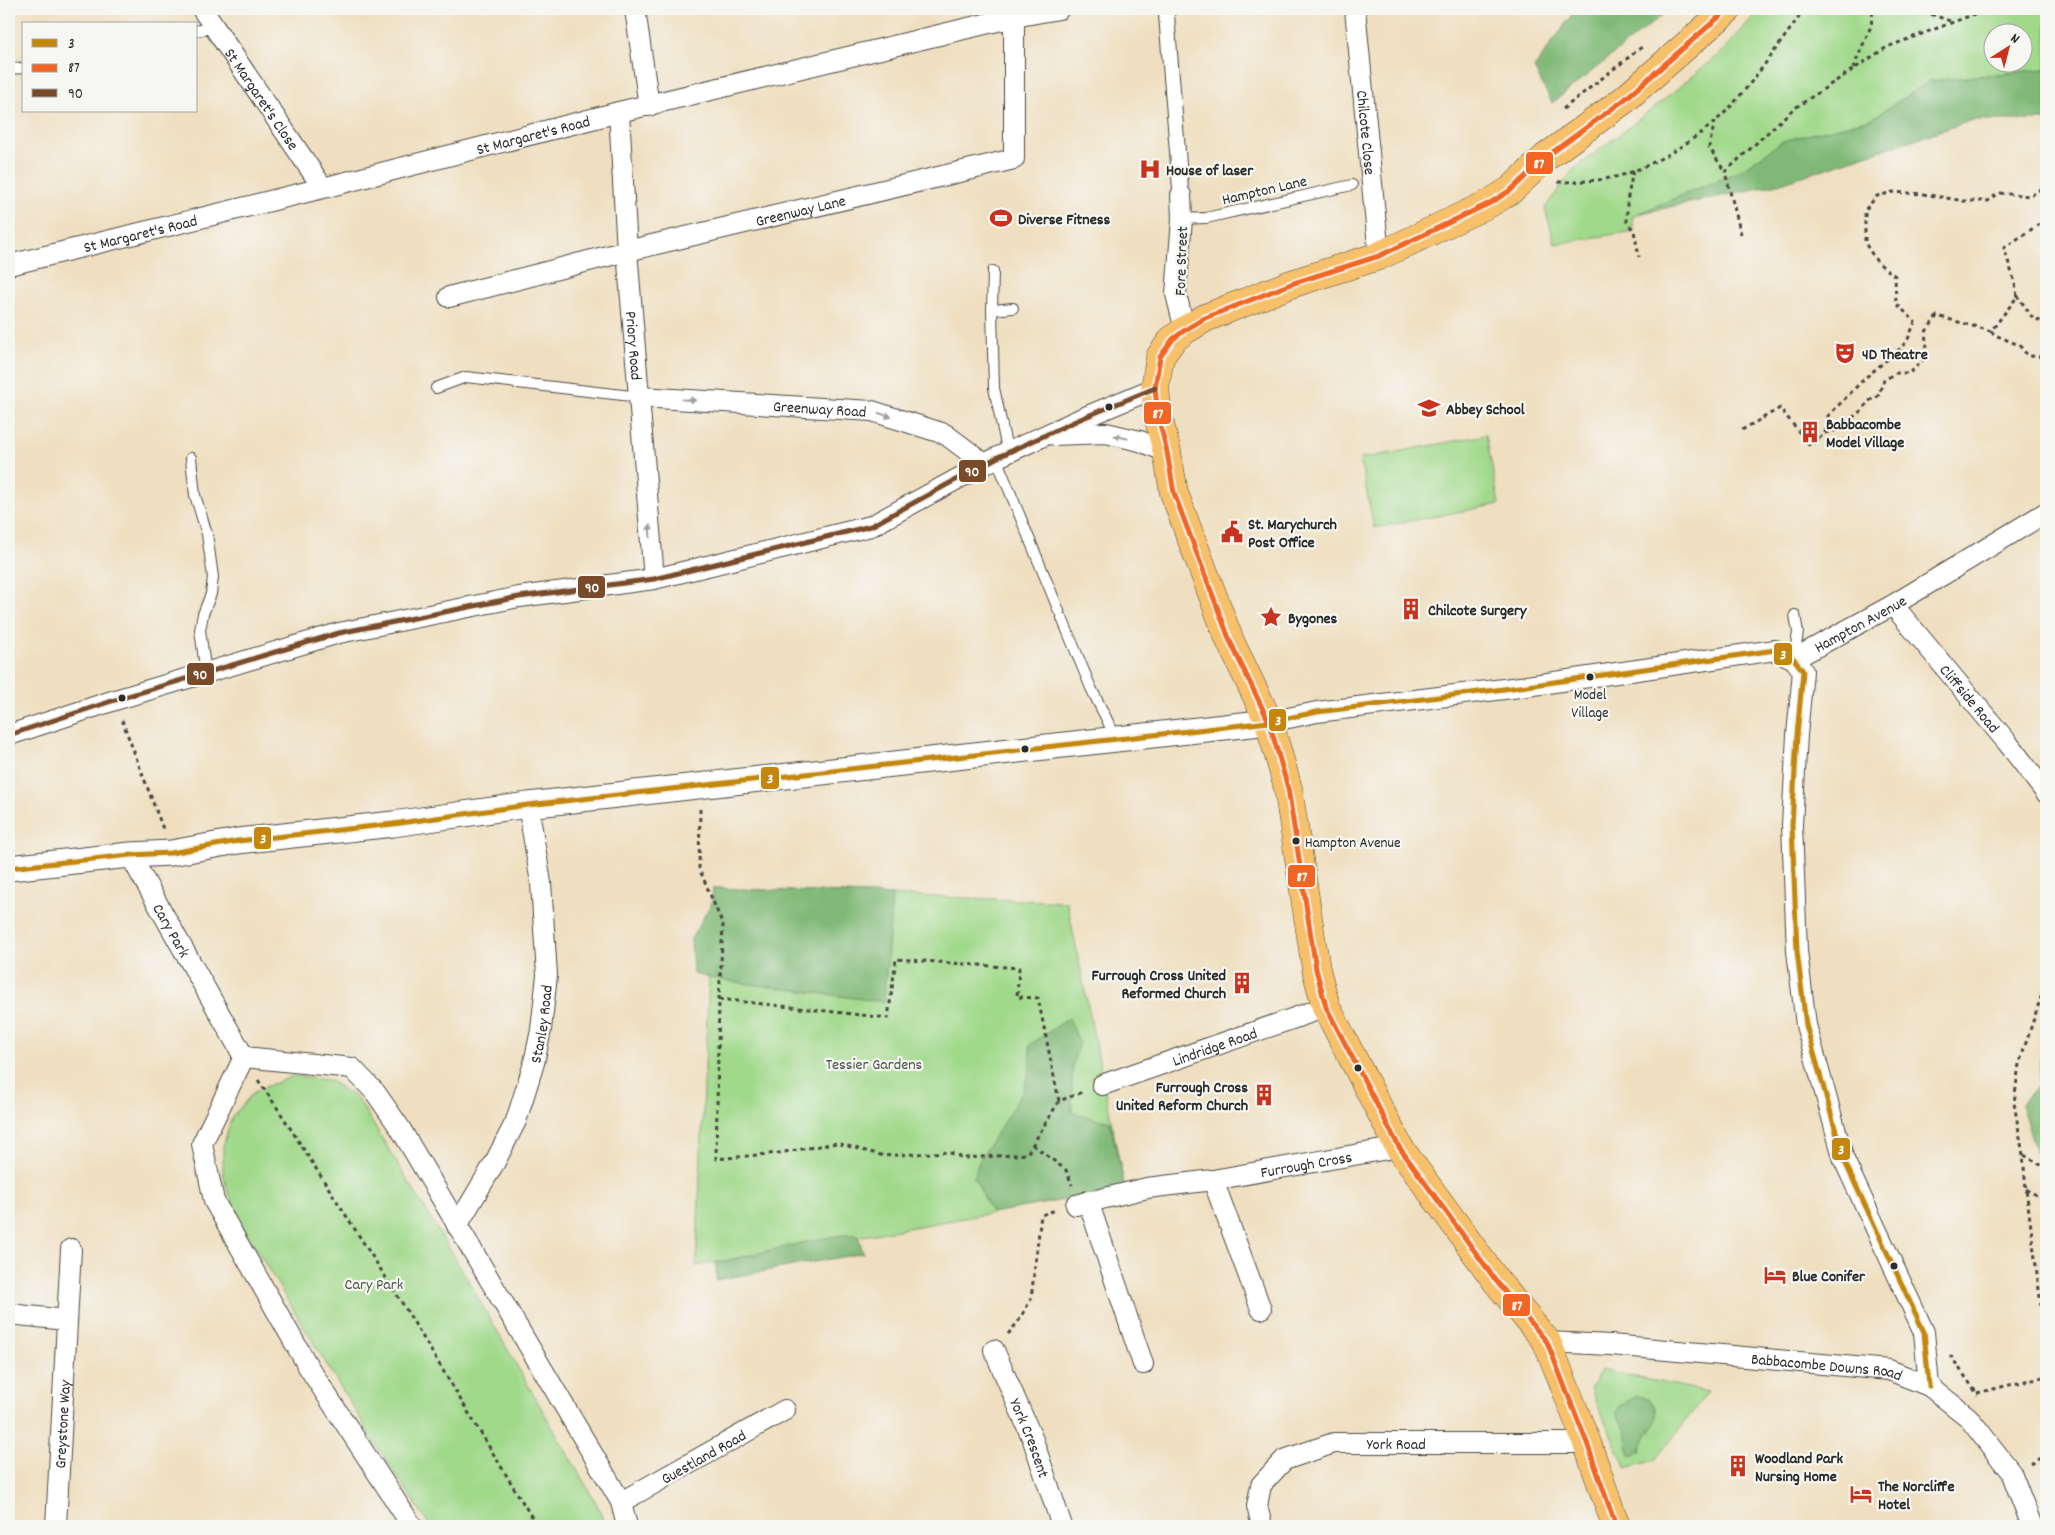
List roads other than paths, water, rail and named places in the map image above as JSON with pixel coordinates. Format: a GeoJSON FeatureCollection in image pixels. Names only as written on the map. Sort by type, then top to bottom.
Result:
{"type":"FeatureCollection","features":[{"type":"Feature","properties":{"kind":"main road"},"geometry":{"type":"LineString","coordinates":[[1616,1526],[1587,1443],[1546,1342],[1497,1282],[1399,1147],[1326,1007],[1316,969],[1288,788],[1269,722],[1230,641],[1180,512],[1174,493],[1158,416],[1155,388],[1160,356],[1173,339],[1185,330],[1205,318],[1291,284],[1379,256],[1490,203],[1511,190],[1546,157],[1624,100],[1728,9]]}},
{"type":"Feature","properties":{"kind":"street","name":"St Margaret's Close"},"geometry":{"type":"LineString","coordinates":[[202,9],[205,29],[323,188]]}},
{"type":"Feature","properties":{"kind":"street"},"geometry":{"type":"LineString","coordinates":[[635,9],[648,106]]}},
{"type":"Feature","properties":{"kind":"street","name":"Fore Street"},"geometry":{"type":"LineString","coordinates":[[1166,9],[1182,219],[1176,294],[1185,330]]}},
{"type":"Feature","properties":{"kind":"street","name":"Chilcote Close"},"geometry":{"type":"LineString","coordinates":[[1356,9],[1379,256]]}},
{"type":"Feature","properties":{"kind":"street","name":"St Margaret's Road"},"geometry":{"type":"LineString","coordinates":[[9,265],[323,188],[618,112],[1046,10]]}},
{"type":"Feature","properties":{"kind":"street","name":"Greenway Lane"},"geometry":{"type":"LineString","coordinates":[[449,297],[627,251],[1014,159],[1014,17]]}},
{"type":"Feature","properties":{"kind":"street","name":"Priory Road"},"geometry":{"type":"LineString","coordinates":[[618,112],[627,251],[654,579]]}},
{"type":"Feature","properties":{"kind":"street"},"geometry":{"type":"LineString","coordinates":[[9,735],[115,700],[348,631],[519,597],[654,579],[871,526],[996,458],[1155,388]]}},
{"type":"Feature","properties":{"kind":"street","name":"Greenway Road"},"geometry":{"type":"LineString","coordinates":[[640,397],[872,411],[945,434],[996,458]]}},
{"type":"Feature","properties":{"kind":"street"},"geometry":{"type":"LineString","coordinates":[[1047,435],[1106,434],[1140,441],[1167,452]]}},
{"type":"Feature","properties":{"kind":"street","name":"Hampton Avenue"},"geometry":{"type":"LineString","coordinates":[[1269,722],[1317,712],[1520,687],[1774,650],[1794,659],[1893,606],[2045,512]]}},
{"type":"Feature","properties":{"kind":"street","name":"Cliffside Road"},"geometry":{"type":"LineString","coordinates":[[1893,606],[2007,742],[2046,794]]}},
{"type":"Feature","properties":{"kind":"street"},"geometry":{"type":"LineString","coordinates":[[1794,659],[1803,671],[1792,825],[1797,951],[1806,1025],[1844,1160],[1924,1332],[1929,1386]]}},
{"type":"Feature","properties":{"kind":"street"},"geometry":{"type":"LineString","coordinates":[[9,868],[130,855],[172,853],[238,841],[393,824],[528,805],[1269,722]]}},
{"type":"Feature","properties":{"kind":"street","name":"Stanley Road"},"geometry":{"type":"LineString","coordinates":[[457,1226],[495,1162],[516,1121],[534,1063],[541,1030],[547,975],[541,883],[528,805]]}},
{"type":"Feature","properties":{"kind":"street","name":"Cary Park"},"geometry":{"type":"LineString","coordinates":[[130,855],[244,1057]]}},
{"type":"Feature","properties":{"kind":"street","name":"Lindridge Road"},"geometry":{"type":"LineString","coordinates":[[1102,1085],[1326,1007]]}},
{"type":"Feature","properties":{"kind":"street"},"geometry":{"type":"LineString","coordinates":[[412,1526],[309,1368],[214,1201],[202,1144],[244,1057],[352,1068],[375,1092],[400,1128],[621,1502],[626,1526]]}},
{"type":"Feature","properties":{"kind":"street","name":"Furrough Cross"},"geometry":{"type":"LineString","coordinates":[[1143,1364],[1082,1203],[1147,1188],[1213,1180],[1399,1147]]}},
{"type":"Feature","properties":{"kind":"street"},"geometry":{"type":"LineString","coordinates":[[1213,1180],[1261,1309]]}},
{"type":"Feature","properties":{"kind":"street","name":"Greystone Way"},"geometry":{"type":"LineString","coordinates":[[56,1526],[71,1249]]}},
{"type":"Feature","properties":{"kind":"street"},"geometry":{"type":"LineString","coordinates":[[9,1314],[66,1320]]}},
{"type":"Feature","properties":{"kind":"street","name":"Babbacombe Downs Road"},"geometry":{"type":"LineString","coordinates":[[1546,1342],[1611,1345],[1889,1370],[1929,1386],[1968,1417],[2011,1472],[2032,1526]]}},
{"type":"Feature","properties":{"kind":"street","name":"York Crescent"},"geometry":{"type":"LineString","coordinates":[[994,1350],[1033,1440],[1062,1526]]}},
{"type":"Feature","properties":{"kind":"street","name":"Guestland Road"},"geometry":{"type":"LineString","coordinates":[[621,1502],[785,1410]]}},
{"type":"Feature","properties":{"kind":"street","name":"York Road"},"geometry":{"type":"LineString","coordinates":[[1262,1526],[1257,1506],[1261,1485],[1284,1460],[1334,1443],[1587,1443]]}},
{"type":"Feature","properties":{"kind":"lane"},"geometry":{"type":"LineString","coordinates":[[9,69],[22,68]]}},
{"type":"Feature","properties":{"kind":"lane","name":"Hampton Lane"},"geometry":{"type":"LineString","coordinates":[[1182,219],[1206,218],[1352,185]]}},
{"type":"Feature","properties":{"kind":"lane"},"geometry":{"type":"LineString","coordinates":[[993,271],[992,310],[996,458],[1090,688],[1116,738]]}},
{"type":"Feature","properties":{"kind":"lane"},"geometry":{"type":"LineString","coordinates":[[992,310],[1013,308]]}},
{"type":"Feature","properties":{"kind":"lane"},"geometry":{"type":"LineString","coordinates":[[436,388],[466,377],[640,397]]}},
{"type":"Feature","properties":{"kind":"lane"},"geometry":{"type":"LineString","coordinates":[[191,458],[195,495],[207,534],[213,577],[212,594],[203,614],[200,630],[206,674]]}},
{"type":"Feature","properties":{"kind":"lane"},"geometry":{"type":"LineString","coordinates":[[1794,615],[1798,632],[1794,659]]}},
{"type":"Feature","properties":{"kind":"place","name":"House of laser"},"geometry":{"type":"Point","coordinates":[1150,169]}},
{"type":"Feature","properties":{"kind":"place","name":"Diverse Fitness"},"geometry":{"type":"Point","coordinates":[1001,218]}},
{"type":"Feature","properties":{"kind":"place","name":"4D Theatre"},"geometry":{"type":"Point","coordinates":[1845,353]}},
{"type":"Feature","properties":{"kind":"place","name":"Abbey School"},"geometry":{"type":"Point","coordinates":[1429,408]}},
{"type":"Feature","properties":{"kind":"place","name":"Babbacombe Model Village"},"geometry":{"type":"Point","coordinates":[1810,432]}},
{"type":"Feature","properties":{"kind":"place","name":"St. Marychurch Post Office"},"geometry":{"type":"Point","coordinates":[1232,532]}},
{"type":"Feature","properties":{"kind":"place","name":"Chilcote Surgery"},"geometry":{"type":"Point","coordinates":[1411,609]}},
{"type":"Feature","properties":{"kind":"place","name":"Bygones"},"geometry":{"type":"Point","coordinates":[1271,617]}},
{"type":"Feature","properties":{"kind":"place","name":"Model Village"},"geometry":{"type":"Point","coordinates":[1590,677]}},
{"type":"Feature","properties":{"kind":"place","name":"Hampton Avenue"},"geometry":{"type":"Point","coordinates":[1296,841]}},
{"type":"Feature","properties":{"kind":"place","name":"Furrough Cross United Reformed Church"},"geometry":{"type":"Point","coordinates":[1242,983]}},
{"type":"Feature","properties":{"kind":"place","name":"Furrough Cross United Reform Church"},"geometry":{"type":"Point","coordinates":[1264,1095]}},
{"type":"Feature","properties":{"kind":"place","name":"Blue Conifer"},"geometry":{"type":"Point","coordinates":[1775,1275]}},
{"type":"Feature","properties":{"kind":"place","name":"Woodland Park Nursing Home"},"geometry":{"type":"Point","coordinates":[1738,1466]}},
{"type":"Feature","properties":{"kind":"place","name":"The Norcliffe Hotel"},"geometry":{"type":"Point","coordinates":[1861,1494]}},
{"type":"Feature","properties":{"kind":"park label","name":"Tessier Gardens"},"geometry":{"type":"Point","coordinates":[874,1063]}}]}
